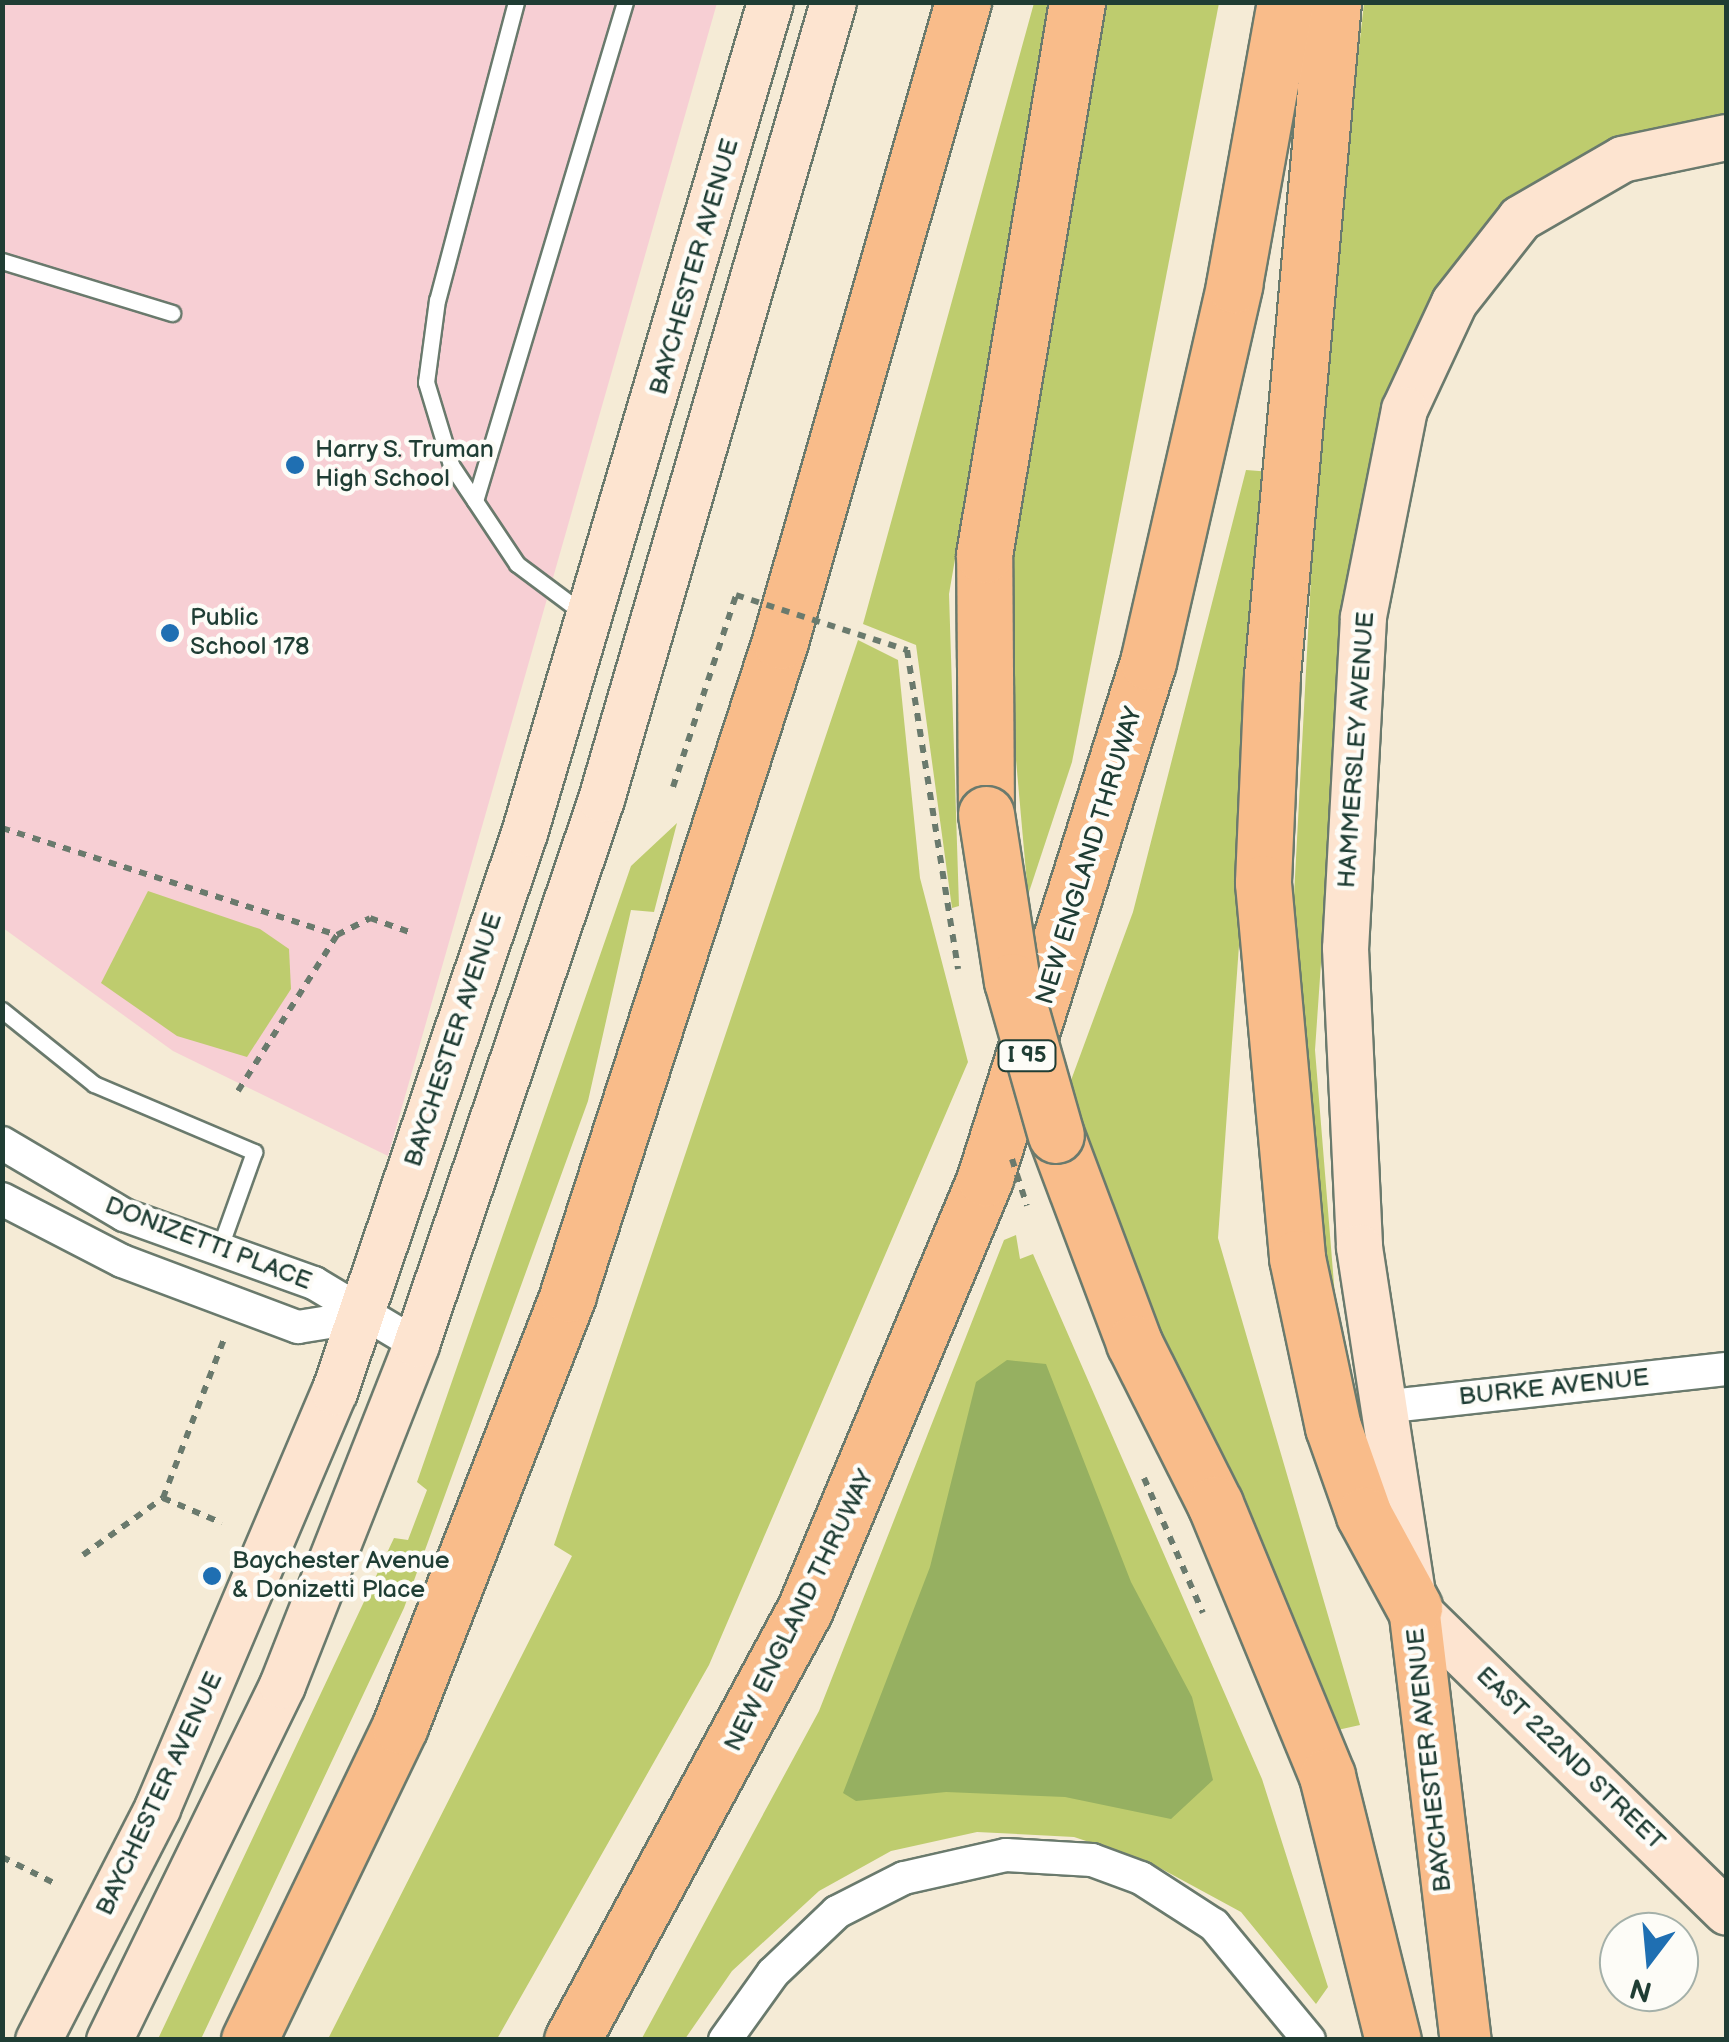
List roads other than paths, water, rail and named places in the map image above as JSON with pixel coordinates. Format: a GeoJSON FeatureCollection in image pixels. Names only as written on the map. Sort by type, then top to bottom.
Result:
{"type":"FeatureCollection","features":[{"type":"Feature","properties":{"kind":"highway"},"geometry":{"type":"LineString","coordinates":[[249,2040],[400,1726],[568,1294],[780,641],[963,2]]}},
{"type":"Feature","properties":{"kind":"highway"},"geometry":{"type":"LineString","coordinates":[[1077,2],[986,538],[986,814],[1012,981],[1056,1135],[1134,1343],[1222,1520],[1326,1776],[1393,2040]]}},
{"type":"Feature","properties":{"kind":"highway","name":"NEW ENGLAND THRUWAY"},"geometry":{"type":"LineString","coordinates":[[572,2040],[806,1609],[985,1178],[1148,662],[1230,304],[1284,2]]}},
{"type":"Feature","properties":{"kind":"highway"},"geometry":{"type":"LineString","coordinates":[[1333,2],[1272,675],[1264,883],[1297,1258],[1333,1427],[1364,1515],[1414,1607]]}},
{"type":"Feature","properties":{"kind":"main road","name":"BAYCHESTER AVENUE"},"geometry":{"type":"LineString","coordinates":[[38,2040],[250,1602],[360,1317],[591,620],[770,2]]}},
{"type":"Feature","properties":{"kind":"main road"},"geometry":{"type":"LineString","coordinates":[[109,2040],[282,1685],[416,1344],[601,799],[834,2]]}},
{"type":"Feature","properties":{"kind":"main road","name":"HAMMERSLEY AVENUE"},"geometry":{"type":"LineString","coordinates":[[1390,1481],[1359,1247],[1344,948],[1363,617],[1404,409],[1454,302],[1520,218],[1622,159],[1726,136]]}},
{"type":"Feature","properties":{"kind":"main road","name":"BAYCHESTER AVENUE"},"geometry":{"type":"LineString","coordinates":[[1390,1481],[1414,1607],[1466,2040]]}},
{"type":"Feature","properties":{"kind":"main road","name":"EAST 222ND STREET"},"geometry":{"type":"LineString","coordinates":[[1414,1607],[1726,1911]]}},
{"type":"Feature","properties":{"kind":"street","name":"DONIZETTI PLACE"},"geometry":{"type":"LineString","coordinates":[[2,1143],[124,1215],[218,1252],[314,1283],[360,1317],[416,1344]]}},
{"type":"Feature","properties":{"kind":"street","name":"DONIZETTI PLACE"},"geometry":{"type":"LineString","coordinates":[[2,1199],[122,1262],[298,1326],[360,1317]]}},
{"type":"Feature","properties":{"kind":"street","name":"BURKE AVENUE"},"geometry":{"type":"LineString","coordinates":[[1382,1407],[1726,1369]]}},
{"type":"Feature","properties":{"kind":"street"},"geometry":{"type":"LineString","coordinates":[[725,2040],[773,1973],[837,1912],[904,1878],[1006,1855],[1092,1860],[1141,1878],[1214,1925],[1309,2040]]}},
{"type":"Feature","properties":{"kind":"lane"},"geometry":{"type":"LineString","coordinates":[[516,2],[437,300],[426,382],[451,465],[517,564],[591,620]]}},
{"type":"Feature","properties":{"kind":"lane"},"geometry":{"type":"LineString","coordinates":[[475,501],[625,2]]}},
{"type":"Feature","properties":{"kind":"lane"},"geometry":{"type":"LineString","coordinates":[[2,261],[172,313]]}},
{"type":"Feature","properties":{"kind":"lane"},"geometry":{"type":"LineString","coordinates":[[2,1010],[94,1084],[254,1152],[218,1252]]}},
{"type":"Feature","properties":{"kind":"place","name":"Harry S. Truman High School"},"geometry":{"type":"Point","coordinates":[295,465]}},
{"type":"Feature","properties":{"kind":"place","name":"Public School 178"},"geometry":{"type":"Point","coordinates":[170,633]}},
{"type":"Feature","properties":{"kind":"place","name":"Baychester Avenue & Donizetti Place"},"geometry":{"type":"Point","coordinates":[212,1576]}}]}
